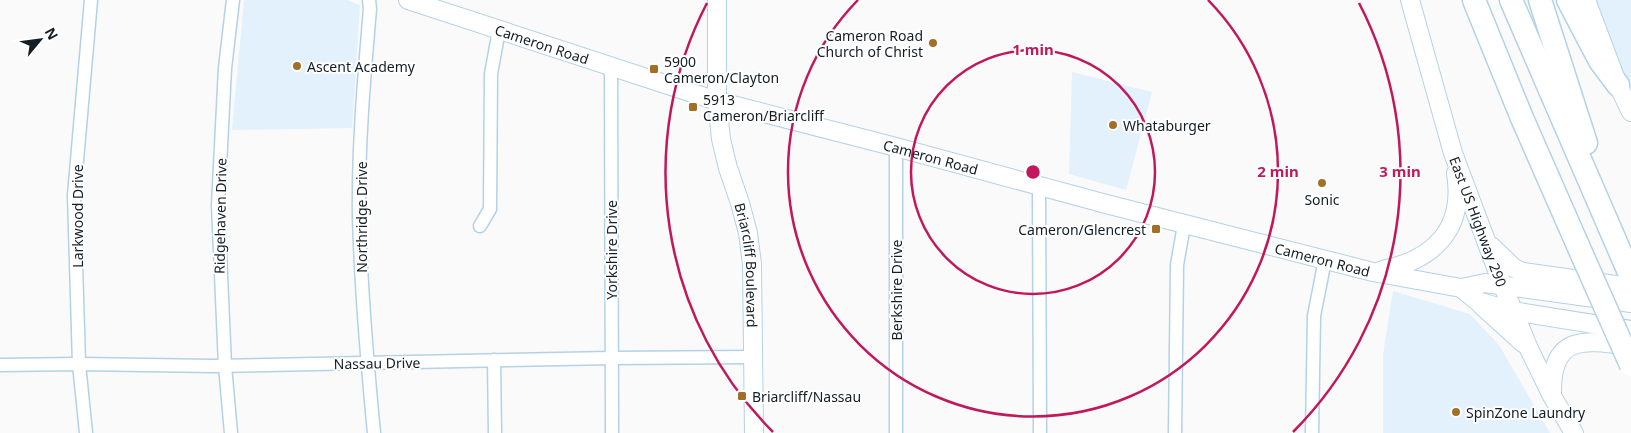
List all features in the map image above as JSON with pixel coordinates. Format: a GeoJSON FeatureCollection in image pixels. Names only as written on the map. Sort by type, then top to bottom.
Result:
{"type":"FeatureCollection","features":[{"type":"Feature","properties":{"kind":"highway"},"geometry":{"type":"LineString","coordinates":[[1474,0],[1522,118],[1631,365]]}},
{"type":"Feature","properties":{"kind":"highway"},"geometry":{"type":"LineString","coordinates":[[1511,0],[1628,270]]}},
{"type":"Feature","properties":{"kind":"highway"},"geometry":{"type":"LineString","coordinates":[[1540,0],[1586,140],[1605,214]]}},
{"type":"Feature","properties":{"kind":"highway"},"geometry":{"type":"LineString","coordinates":[[1568,0],[1600,61],[1618,85]]}},
{"type":"Feature","properties":{"kind":"main road","name":"Cameron Road"},"geometry":{"type":"LineString","coordinates":[[408,0],[718,101],[1184,225],[1373,272],[1461,288],[1485,283],[1631,303]]}},
{"type":"Feature","properties":{"kind":"main road","name":"Briarcliff Boulevard"},"geometry":{"type":"LineString","coordinates":[[717,0],[718,101],[723,148],[748,233],[752,264],[754,433]]}},
{"type":"Feature","properties":{"kind":"main road","name":"East US Highway 290"},"geometry":{"type":"LineString","coordinates":[[1410,0],[1453,153],[1488,242],[1502,286],[1529,349],[1572,431]]}},
{"type":"Feature","properties":{"kind":"main road"},"geometry":{"type":"LineString","coordinates":[[1586,0],[1618,85],[1631,112]]}},
{"type":"Feature","properties":{"kind":"main road"},"geometry":{"type":"LineString","coordinates":[[1373,272],[1407,264],[1421,257],[1446,234],[1454,220],[1458,205],[1458,184],[1453,153]]}},
{"type":"Feature","properties":{"kind":"main road"},"geometry":{"type":"LineString","coordinates":[[1488,242],[1506,262],[1523,272],[1631,287]]}},
{"type":"Feature","properties":{"kind":"main road","name":"Cameron Road"},"geometry":{"type":"LineString","coordinates":[[1461,288],[1477,301],[1512,310],[1631,330]]}},
{"type":"Feature","properties":{"kind":"main road"},"geometry":{"type":"LineString","coordinates":[[1477,301],[1529,349]]}},
{"type":"Feature","properties":{"kind":"main road"},"geometry":{"type":"LineString","coordinates":[[1552,396],[1554,366],[1567,349],[1586,342],[1631,346]]}},
{"type":"Feature","properties":{"kind":"street","name":"Larkwood Drive"},"geometry":{"type":"LineString","coordinates":[[86,433],[80,364],[74,195],[91,0]]}},
{"type":"Feature","properties":{"kind":"street","name":"Ridgehaven Drive"},"geometry":{"type":"LineString","coordinates":[[231,433],[225,366],[218,205],[225,68],[233,0]]}},
{"type":"Feature","properties":{"kind":"street","name":"Northridge Drive"},"geometry":{"type":"LineString","coordinates":[[368,0],[370,9],[362,95],[359,216],[367,364],[374,433]]}},
{"type":"Feature","properties":{"kind":"street"},"geometry":{"type":"LineString","coordinates":[[480,226],[490,209],[491,74],[499,30]]}},
{"type":"Feature","properties":{"kind":"street","name":"Yorkshire Drive"},"geometry":{"type":"LineString","coordinates":[[611,67],[612,433]]}},
{"type":"Feature","properties":{"kind":"street","name":"Berkshire Drive"},"geometry":{"type":"LineString","coordinates":[[896,147],[896,433]]}},
{"type":"Feature","properties":{"kind":"street"},"geometry":{"type":"LineString","coordinates":[[1039,186],[1040,433]]}},
{"type":"Feature","properties":{"kind":"street"},"geometry":{"type":"LineString","coordinates":[[1174,433],[1177,265],[1184,225]]}},
{"type":"Feature","properties":{"kind":"street"},"geometry":{"type":"LineString","coordinates":[[1312,433],[1314,316],[1325,260]]}},
{"type":"Feature","properties":{"kind":"street","name":"Nassau Drive"},"geometry":{"type":"LineString","coordinates":[[0,365],[225,366],[754,357]]}},
{"type":"Feature","properties":{"kind":"street"},"geometry":{"type":"LineString","coordinates":[[494,360],[495,433]]}},
{"type":"Feature","properties":{"kind":"shaded area","name":"Ascent Academy"},"geometry":{"type":"Polygon","coordinates":[[[244,0],[347,0],[360,5],[352,128],[232,130],[244,0]]]}},
{"type":"Feature","properties":{"kind":"shaded area"},"geometry":{"type":"Polygon","coordinates":[[[1631,0],[1631,90],[1594,1],[1631,0]]]}},
{"type":"Feature","properties":{"kind":"shaded area"},"geometry":{"type":"Polygon","coordinates":[[[1072,72],[1152,92],[1126,190],[1069,174],[1072,72]]]}},
{"type":"Feature","properties":{"kind":"shaded area"},"geometry":{"type":"Polygon","coordinates":[[[1393,291],[1470,314],[1499,345],[1550,433],[1383,433],[1383,355],[1393,291]]]}},
{"type":"Feature","properties":{"kind":"place","name":"Cameron Road Church of Christ"},"geometry":{"type":"Point","coordinates":[933,43]}},
{"type":"Feature","properties":{"kind":"place","name":"Ascent Academy"},"geometry":{"type":"Point","coordinates":[297,66]}},
{"type":"Feature","properties":{"kind":"place","name":"5900 Cameron/Clayton"},"geometry":{"type":"Point","coordinates":[654,69]}},
{"type":"Feature","properties":{"kind":"place","name":"5913 Cameron/Briarcliff"},"geometry":{"type":"Point","coordinates":[693,107]}},
{"type":"Feature","properties":{"kind":"place","name":"Whataburger"},"geometry":{"type":"Point","coordinates":[1113,125]}},
{"type":"Feature","properties":{"kind":"place","name":"Sonic"},"geometry":{"type":"Point","coordinates":[1322,183]}},
{"type":"Feature","properties":{"kind":"place","name":"Cameron/Glencrest"},"geometry":{"type":"Point","coordinates":[1156,229]}},
{"type":"Feature","properties":{"kind":"place","name":"Briarcliff/Nassau"},"geometry":{"type":"Point","coordinates":[742,396]}},
{"type":"Feature","properties":{"kind":"place","name":"SpinZone Laundry"},"geometry":{"type":"Point","coordinates":[1456,412]}}]}
